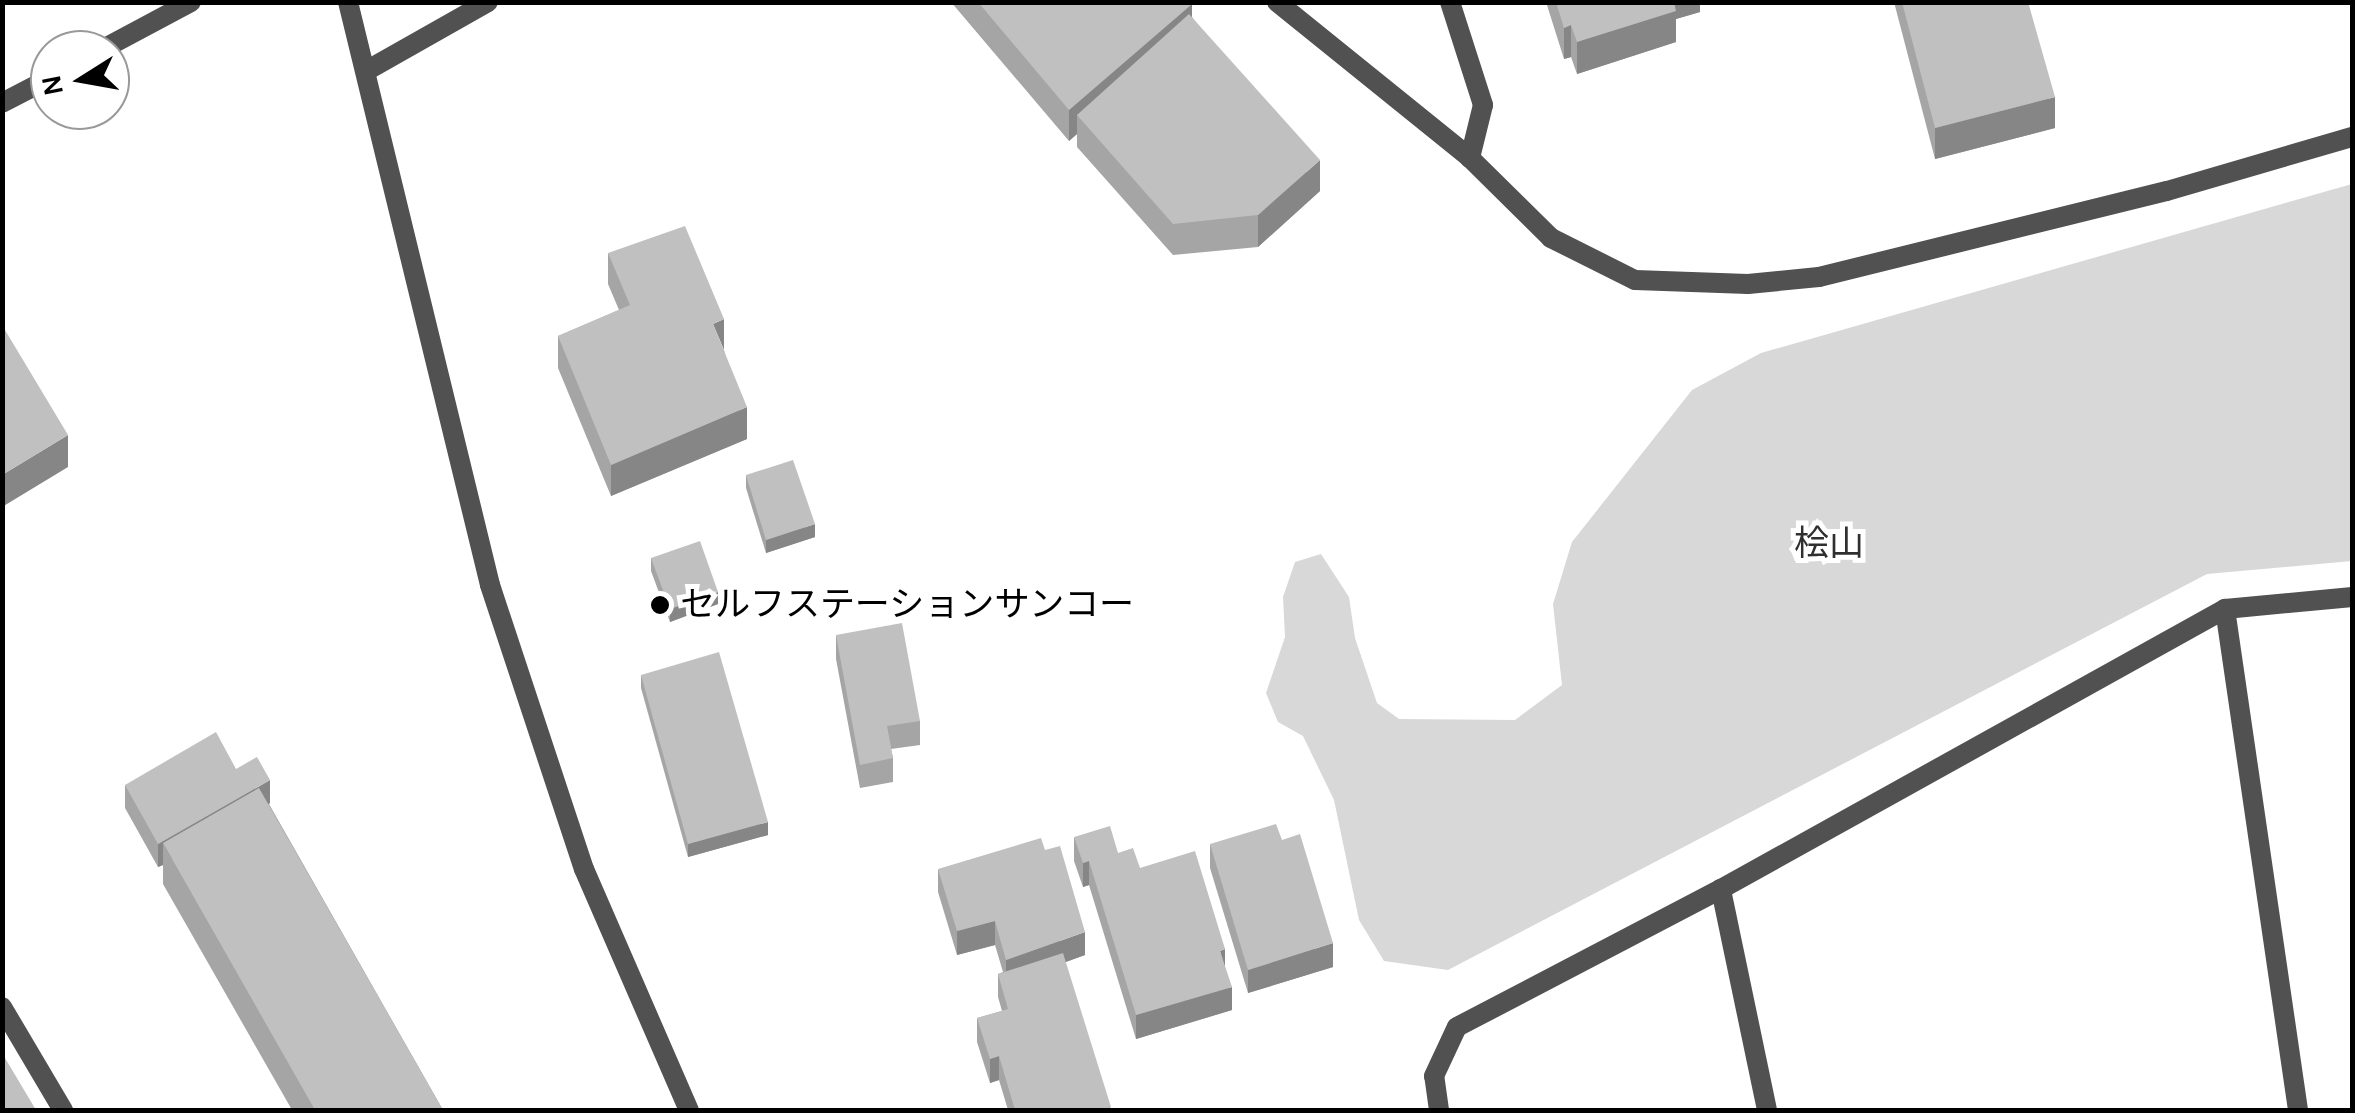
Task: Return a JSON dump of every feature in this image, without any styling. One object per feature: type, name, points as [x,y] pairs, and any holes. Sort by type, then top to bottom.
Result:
[{"type":"street","points":[[130,35],[191,2]]},
{"type":"street","points":[[348,2],[490,585],[584,870],[688,1110]]},
{"type":"street","points":[[366,72],[488,2]]},
{"type":"street","points":[[1278,2],[1470,158],[1550,238],[1635,280],[1748,284],[1819,276],[2167,191],[2352,137]]},
{"type":"street","points":[[1450,2],[1483,105],[1470,158]]},
{"type":"street","points":[[2,104],[30,89]]},
{"type":"street","points":[[1439,1110],[1434,1076],[1456,1027],[1722,889],[2225,609],[2352,597]]},
{"type":"street","points":[[2225,609],[2298,1110]]},
{"type":"street","points":[[1722,889],[1767,1110]]},
{"type":"street","points":[[2,1007],[63,1110]]},
{"type":"green space","name":"桧山","points":[[2352,184],[2352,561],[2207,574],[1448,970],[1384,961],[1359,920],[1334,800],[1303,736],[1278,722],[1266,693],[1285,637],[1283,597],[1295,562],[1321,554],[1349,597],[1355,638],[1377,703],[1399,719],[1515,720],[1562,685],[1553,604],[1572,542],[1692,390],[1761,353]]},
{"type":"building","points":[[978,2],[1191,2],[1192,4],[1069,110]]},
{"type":"building","points":[[1556,2],[1674,2],[1676,11],[1577,42],[1571,25],[1564,28]]},
{"type":"building","points":[[1902,2],[2028,2],[2055,97],[1935,128]]},
{"type":"building","points":[[1189,14],[1320,160],[1258,215],[1173,224],[1077,115]]},
{"type":"building","points":[[685,226],[724,319],[713,324],[747,407],[611,465],[558,336],[630,305],[608,253]]},
{"type":"building","points":[[2,325],[68,435],[2,475]]},
{"type":"building","points":[[793,460],[815,524],[766,540],[746,475]]},
{"type":"building","points":[[700,541],[718,592],[670,609],[651,558]]},
{"type":"building","points":[[902,623],[920,721],[887,726],[893,758],[860,765],[836,635]]},
{"type":"building","points":[[719,652],[768,822],[688,844],[641,675]]},
{"type":"building","points":[[216,732],[236,769],[257,757],[270,780],[158,844],[125,785]]},
{"type":"building","points":[[259,788],[443,1110],[315,1110],[163,843]]},
{"type":"building","points":[[1276,824],[1282,840],[1300,834],[1333,943],[1248,970],[1210,844]]},
{"type":"building","points":[[1110,826],[1118,853],[1133,848],[1140,868],[1195,851],[1225,949],[1220,951],[1232,987],[1136,1015],[1089,861],[1083,863],[1074,837]]},
{"type":"building","points":[[1041,838],[1045,850],[1060,846],[1085,932],[1006,960],[995,921],[957,931],[938,869]]},
{"type":"building","points":[[1063,953],[1111,1107],[1015,1110],[999,1056],[990,1059],[977,1018],[1008,1009],[998,974]]},
{"type":"building","points":[[2,1053],[36,1110],[2,1110]]},
{"type":"place","name":"セルフステーションサンコー","points":[[660,605]]}]
